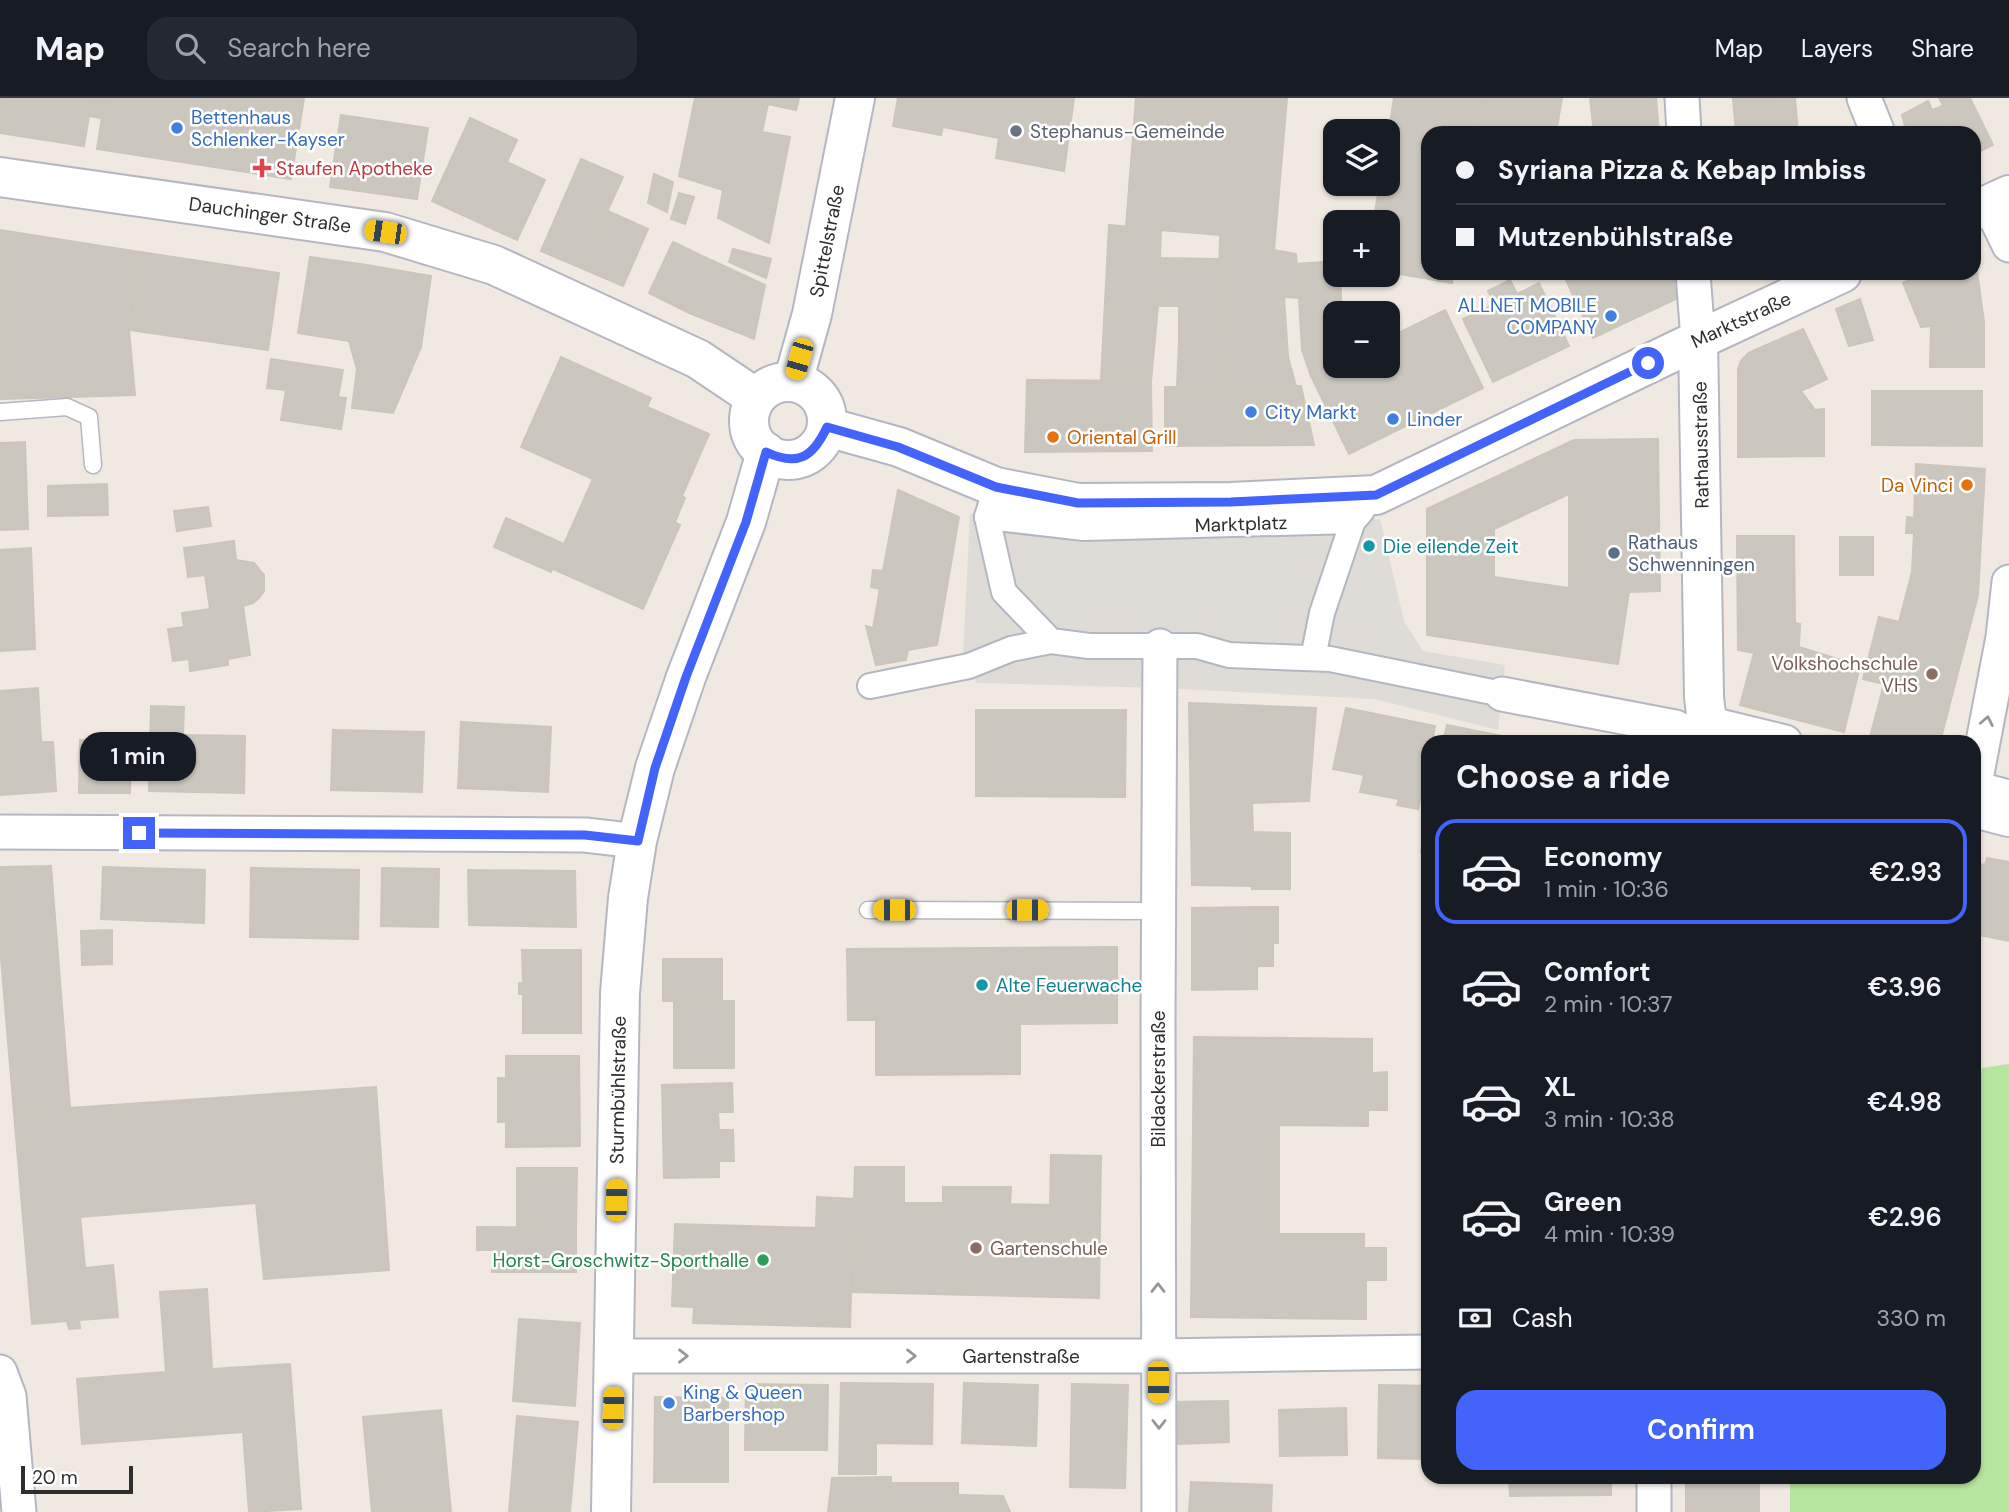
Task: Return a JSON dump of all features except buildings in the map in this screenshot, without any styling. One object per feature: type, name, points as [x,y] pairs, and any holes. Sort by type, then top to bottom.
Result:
[{"type":"main road","name":"Spittelstraße","points":[[793,382],[812,314],[855,98]]},
{"type":"main road","name":"Dauchinger Straße","points":[[0,177],[385,232],[494,265],[698,359],[757,398]]},
{"type":"main road","name":"Marktstraße","points":[[1364,508],[1698,340],[1827,280]]},
{"type":"main road","name":"Rathausstraße","points":[[1698,340],[1704,697],[1709,735]]},
{"type":"main road","points":[[793,382],[813,390],[821,399],[826,410],[827,427],[818,447],[795,460],[782,460],[759,447],[752,435],[750,422],[757,398],[765,389],[777,383],[793,382]]},
{"type":"main road","name":"Marktplatz","points":[[827,427],[898,447],[991,502],[1231,502],[1364,508]]},
{"type":"main road","name":"Sturmbühlstraße","points":[[611,1512],[620,993],[628,898],[655,768],[686,677],[746,522],[766,452]]},
{"type":"main road","points":[[1981,810],[2009,817]]},
{"type":"street","points":[[1682,98],[1684,126]]},
{"type":"street","points":[[1864,98],[1875,126]]},
{"type":"street","points":[[1991,203],[2009,245]]},
{"type":"street","name":"Rathausstraße","points":[[1694,280],[1698,340]]},
{"type":"street","points":[[991,502],[1004,592],[1051,641]]},
{"type":"street","points":[[1313,658],[1322,613],[1364,508]]},
{"type":"street","points":[[1981,752],[2003,637],[2009,582]]},
{"type":"street","points":[[870,686],[969,666],[1011,649],[1051,641],[1089,646],[1197,646],[1229,655],[1330,659],[1705,735]]},
{"type":"street","name":"Bildackerstraße","points":[[1159,1512],[1160,646]]},
{"type":"street","points":[[1981,790],[2009,797]]},
{"type":"street","points":[[0,832],[585,835],[638,841]]},
{"type":"street","name":"Gartenstraße","points":[[615,1356],[1158,1356],[1421,1352]]},
{"type":"street","points":[[3,1388],[19,1512]]},
{"type":"street","points":[[1654,1484],[1654,1512]]},
{"type":"lane","points":[[0,412],[67,407],[89,417],[93,465]]},
{"type":"lane","points":[[868,910],[1160,911]]},
{"type":"green space","points":[[2009,1064],[2009,1512],[1790,1512],[1790,1484],[1981,1484],[1982,1068]]},
{"type":"shaded area","points":[[970,514],[1084,528],[1380,519],[1404,621],[1423,651],[1505,665],[1498,730],[1374,699],[1160,688],[977,683],[963,653]]},
{"type":"place","name":"Bettenhaus Schlenker-Kayser","points":[[177,128]]},
{"type":"place","name":"Stephanus-Gemeinde","points":[[1016,131]]},
{"type":"place","name":"Staufen Apotheke","points":[[262,168]]},
{"type":"place","name":"ALLNET MOBILE COMPANY","points":[[1611,316]]},
{"type":"place","name":"City Markt","points":[[1251,412]]},
{"type":"place","name":"Linder","points":[[1393,419]]},
{"type":"place","name":"Oriental Grill","points":[[1053,437]]},
{"type":"place","name":"Da Vinci","points":[[1967,485]]},
{"type":"place","name":"Die eilende Zeit","points":[[1369,546]]},
{"type":"place","name":"Rathaus Schwenningen","points":[[1614,553]]},
{"type":"place","name":"Volkshochschule VHS","points":[[1932,674]]},
{"type":"place","name":"Alte Feuerwache","points":[[982,985]]},
{"type":"place","name":"Gartenschule","points":[[976,1248]]},
{"type":"place","name":"Horst-Groschwitz-Sporthalle","points":[[763,1260]]},
{"type":"place","name":"King & Queen Barbershop","points":[[669,1403]]},
{"type":"route","points":[[139,833],[585,835],[638,841],[655,768],[686,677],[746,522],[766,452],[782,460],[795,460],[818,447],[827,427],[898,447],[996,487],[1078,503],[1231,502],[1376,495],[1648,363]]}]
